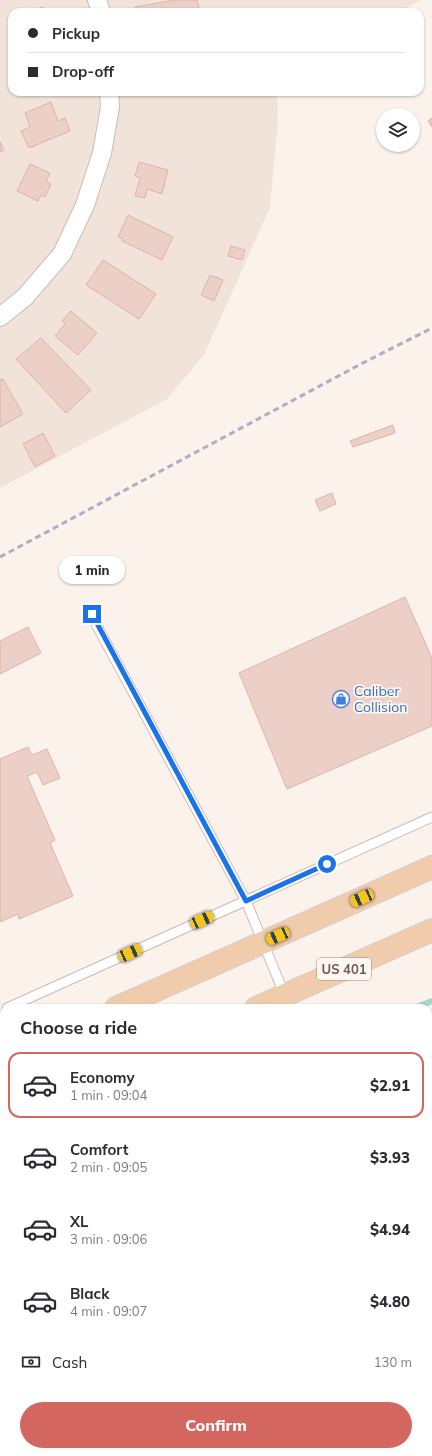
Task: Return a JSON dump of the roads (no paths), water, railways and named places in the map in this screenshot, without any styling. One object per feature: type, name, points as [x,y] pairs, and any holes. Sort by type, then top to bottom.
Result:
[{"type":"main road","points":[[125,1004],[432,867]]},
{"type":"main road","name":"US 401","points":[[277,1004],[288,1002],[432,930]]},
{"type":"street","points":[[0,317],[25,298],[62,254],[85,205],[102,153],[110,107],[109,96]]},
{"type":"lane","points":[[92,614],[246,901],[288,1002]]},
{"type":"lane","points":[[16,1004],[432,817]]},
{"type":"waterway","points":[[424,1004],[432,1001]]},
{"type":"railway","points":[[0,557],[359,365],[432,328]]},
{"type":"place","name":"Caliber Collision","points":[[341,699]]}]
